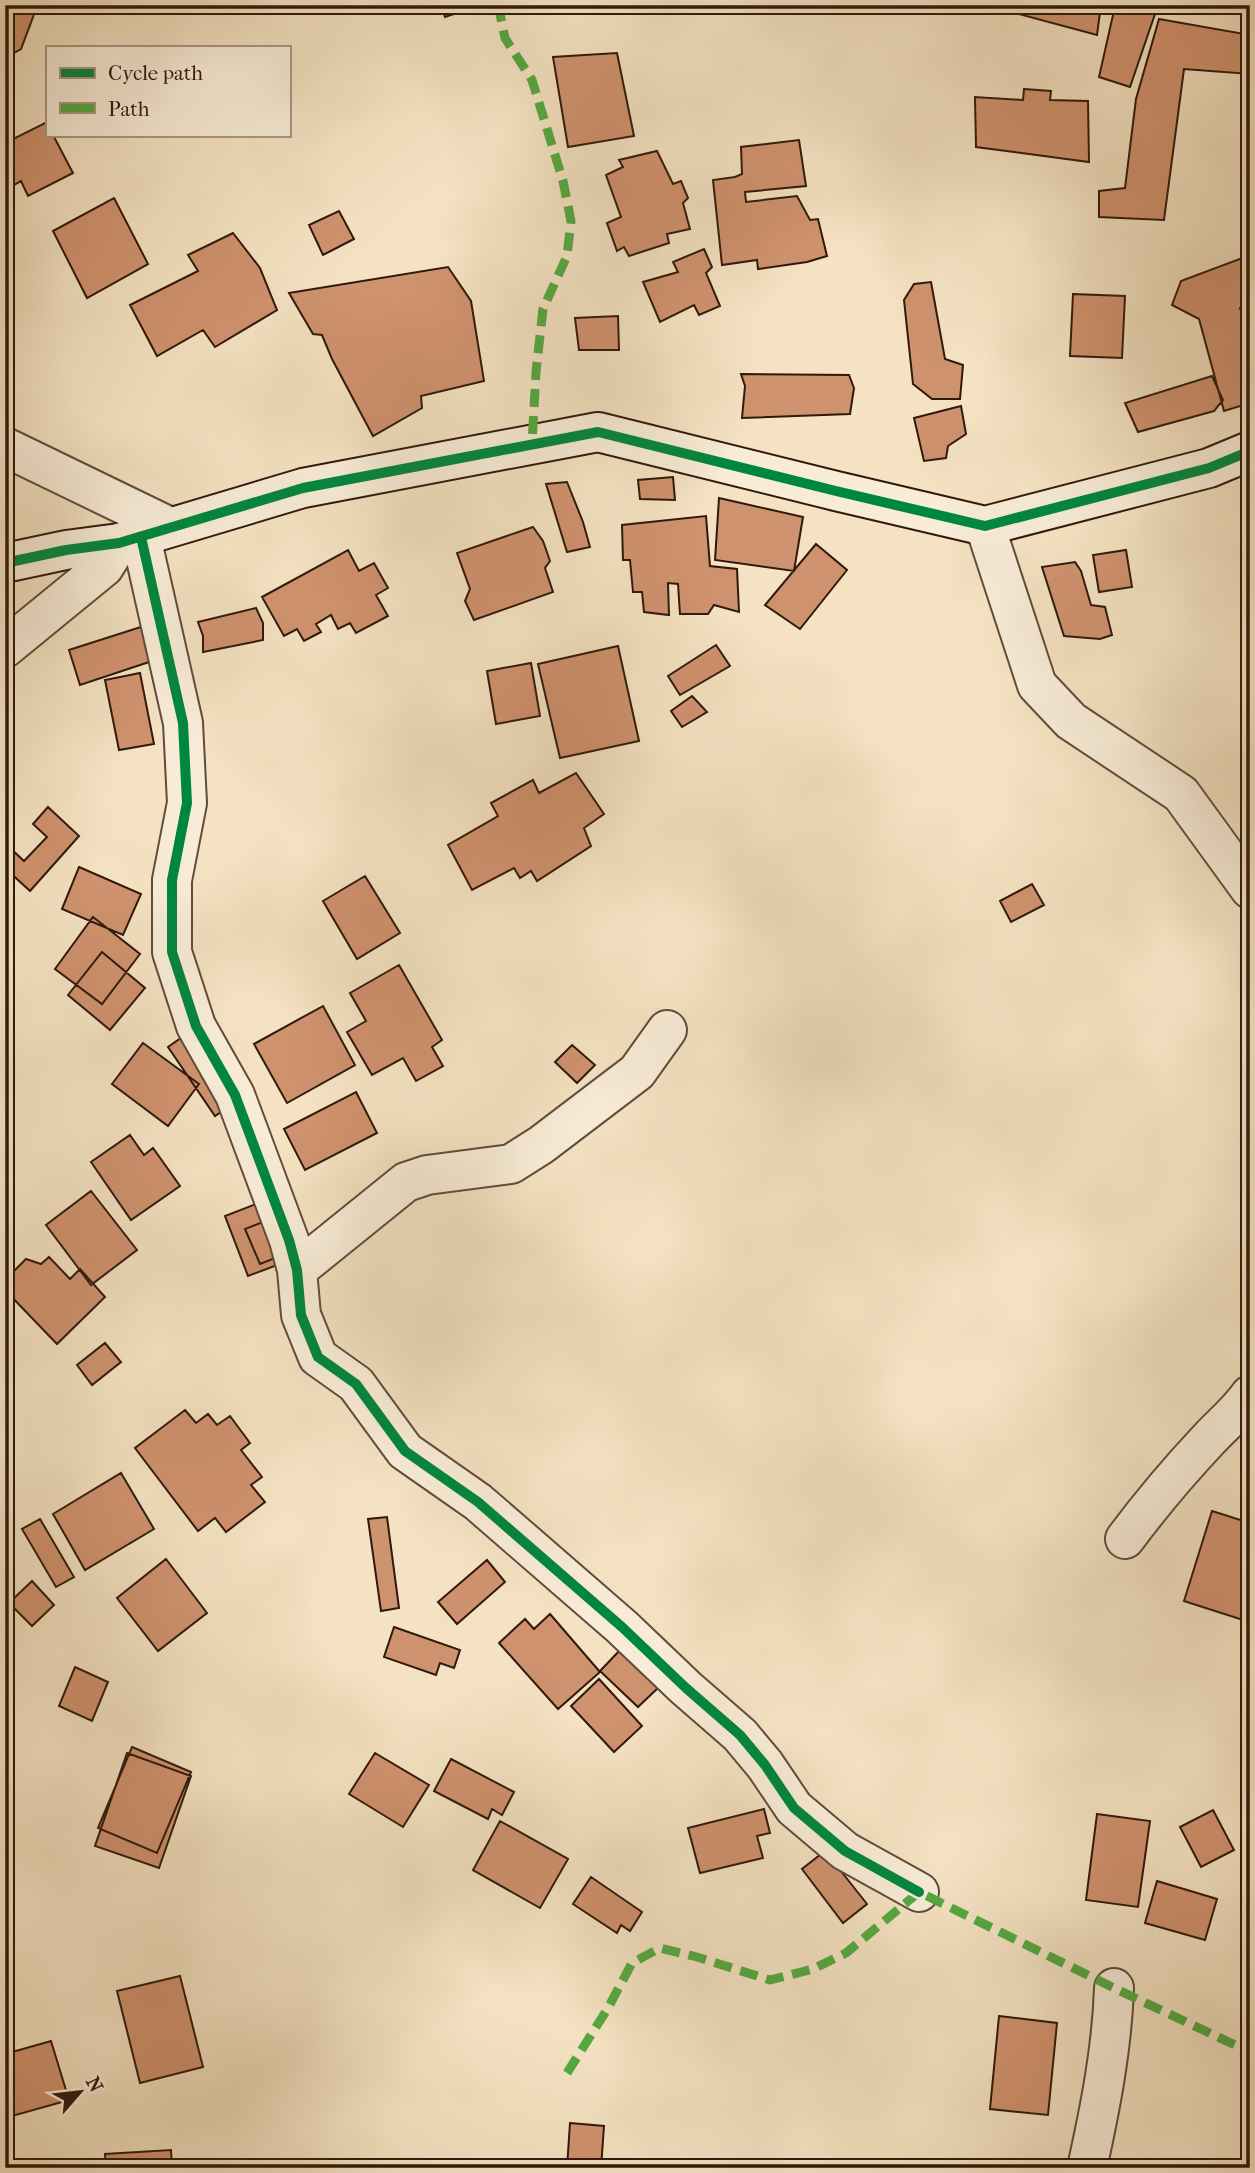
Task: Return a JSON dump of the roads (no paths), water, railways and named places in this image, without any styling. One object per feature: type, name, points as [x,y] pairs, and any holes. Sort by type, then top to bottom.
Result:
[{"type":"street","points":[[5,563],[143,536],[303,488],[598,432],[985,526],[1209,468],[1250,451]]},
{"type":"street","points":[[5,447],[143,536],[183,723],[187,803],[172,880],[172,952],[196,1026],[235,1095],[289,1240],[297,1270],[302,1315],[318,1357],[356,1384],[405,1451],[478,1502],[622,1627],[740,1735],[765,1765],[794,1808],[845,1851],[919,1892]]},
{"type":"street","points":[[985,526],[1037,685],[1072,721],[1181,794],[1250,889]]},
{"type":"street","points":[[5,648],[143,536]]},
{"type":"street","points":[[297,1270],[406,1182],[427,1175],[511,1164],[541,1145],[637,1072],[667,1030]]},
{"type":"street","points":[[1125,1539],[1157,1497],[1242,1407],[1250,1395]]},
{"type":"street","points":[[1087,2168],[1113,2023],[1114,1988]]}]
